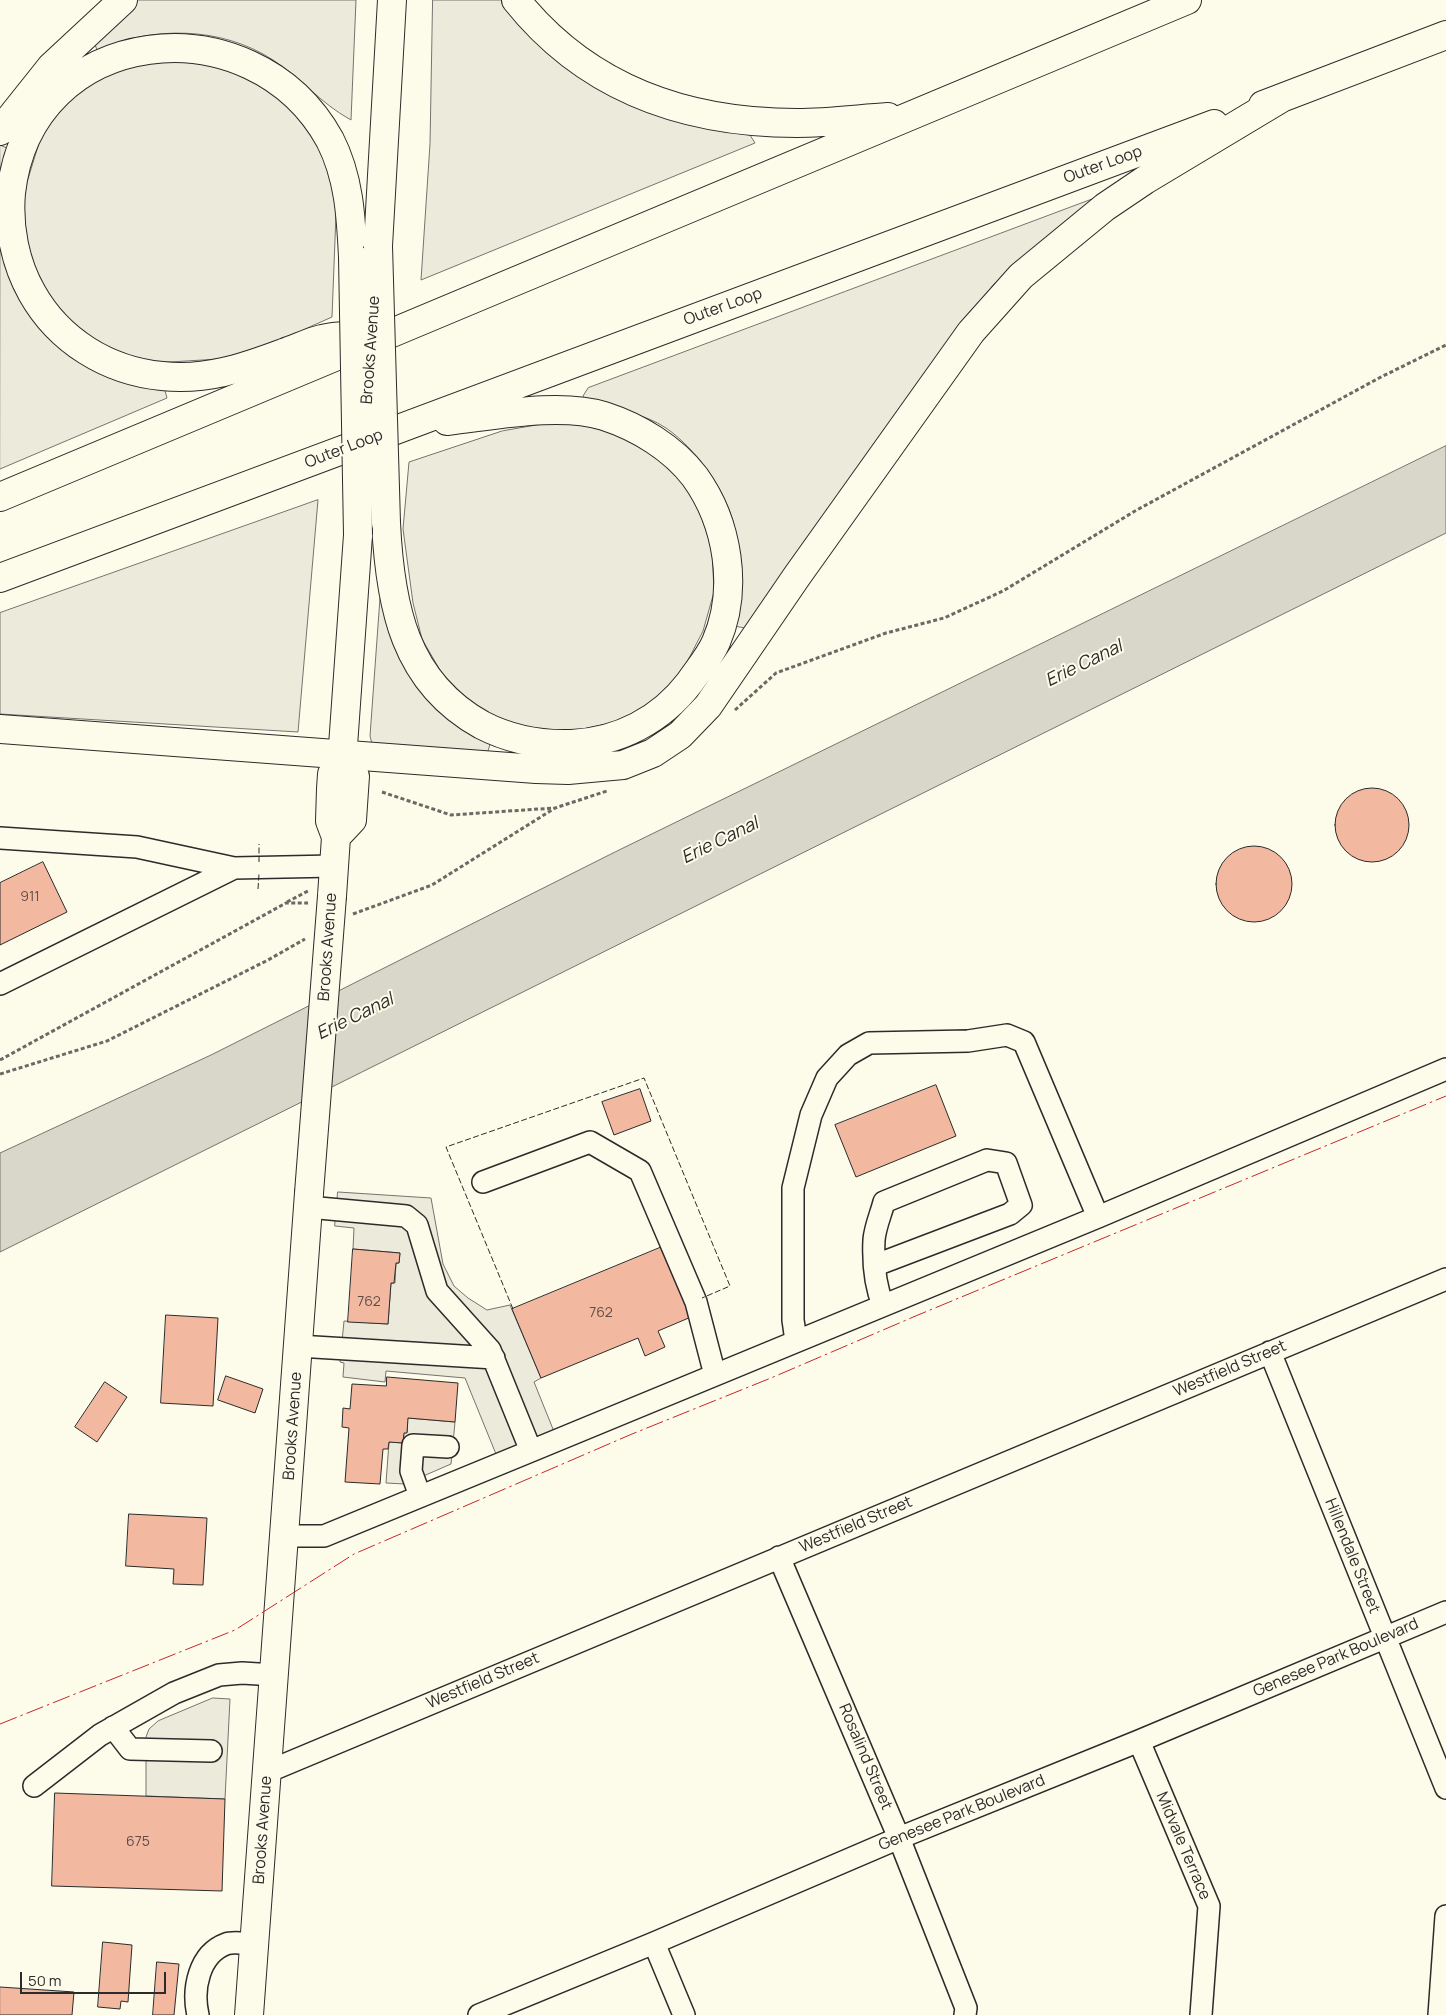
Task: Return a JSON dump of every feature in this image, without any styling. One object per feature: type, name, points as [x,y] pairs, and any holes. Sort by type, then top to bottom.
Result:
[{"type":"main road","points":[[0,131],[51,67],[123,0]]},
{"type":"main road","name":"Brooks Avenue","points":[[249,2015],[309,1200],[316,896],[334,866],[336,837],[330,821],[332,774],[342,758],[378,246],[392,0]]},
{"type":"main road","points":[[516,0],[536,25],[563,48],[603,77],[658,102],[700,114],[726,118],[798,123],[910,116]]},
{"type":"main road","points":[[0,498],[1187,0]]},
{"type":"main road","name":"Outer Loop","points":[[0,578],[1280,99],[1446,35]]},
{"type":"main road","points":[[358,535],[353,257],[350,208],[345,180],[336,152],[323,127],[300,97],[274,74],[250,59],[222,49],[186,42],[159,43],[118,53],[95,64],[61,89],[41,113],[25,142],[15,171],[10,200],[12,231],[19,262],[30,289],[44,312],[61,331],[93,355],[116,366],[139,373],[164,377],[210,376],[241,369],[322,339],[398,331]]},
{"type":"main road","points":[[0,729],[342,758],[568,770],[623,765],[653,753],[680,735],[708,706],[797,576],[971,332],[1021,276],[1104,207],[1145,180],[1280,99]]},
{"type":"main road","points":[[378,246],[388,561],[395,605],[402,632],[415,658],[439,690],[458,709],[480,724],[528,741],[575,744],[599,740],[644,724],[664,710],[684,690],[702,666],[716,642],[725,613],[729,584],[726,554],[719,524],[709,500],[694,476],[675,456],[649,436],[603,416],[571,411],[545,411],[408,425]]},
{"type":"street","points":[[0,838],[137,847],[234,868],[334,866]]},
{"type":"street","points":[[0,984],[234,868]]},
{"type":"street","points":[[796,1341],[793,1320],[793,1188],[811,1115],[827,1078],[848,1054],[869,1043],[968,1041],[1007,1035],[1024,1042],[1098,1217]]},
{"type":"street","points":[[285,1536],[324,1536],[1098,1217],[1446,1070]]},
{"type":"street","points":[[483,1182],[590,1142],[640,1172],[696,1302],[715,1374]]},
{"type":"street","points":[[876,1265],[1010,1214],[1021,1205],[1006,1163],[987,1160],[884,1202],[874,1239],[877,1288],[883,1305]]},
{"type":"street","points":[[309,1200],[406,1216],[418,1225],[437,1291],[490,1350],[531,1451]]},
{"type":"street","name":"Westfield Street","points":[[267,1772],[1446,1279]]},
{"type":"street","points":[[298,1346],[494,1358]]},
{"type":"street","name":"Hillendale Street","points":[[1270,1352],[1446,1788]]},
{"type":"street","points":[[420,1496],[411,1471],[413,1445],[448,1447]]},
{"type":"street","name":"Rosalind Street","points":[[779,1557],[900,1838],[966,2008],[965,2015]]},
{"type":"street","name":"Genesee Park Boulevard","points":[[479,2015],[1446,1612]]},
{"type":"street","points":[[34,1786],[100,1734],[174,1693],[219,1676],[242,1673],[274,1675]]},
{"type":"street","points":[[113,1727],[130,1750],[211,1751]]},
{"type":"street","name":"Midvale Terrace","points":[[1139,1741],[1209,1906],[1201,2015]]},
{"type":"street","points":[[1439,2015],[1446,1916]]},
{"type":"street","points":[[198,2015],[196,2006],[198,1975],[211,1952],[228,1943],[254,1944]]},
{"type":"street","points":[[654,1943],[684,2015]]},
{"type":"path","points":[[382,792],[451,814],[555,808]]},
{"type":"path","points":[[0,1060],[286,903],[316,896]]},
{"type":"path","points":[[286,903],[316,896]]},
{"type":"shaded area","points":[[139,0],[356,0],[351,120],[330,106],[273,60],[253,49],[231,41],[186,33],[163,34],[118,42],[97,50],[93,39]]},
{"type":"shaded area","points":[[433,0],[507,0],[514,10],[718,130],[750,135],[755,143],[421,280],[430,144]]},
{"type":"shaded area","points":[[197,55],[281,95],[322,151],[333,180],[336,214],[332,317],[269,345],[219,359],[153,363],[126,357],[104,347],[73,324],[58,310],[44,288],[33,262],[25,235],[23,195],[43,130],[61,107],[117,66]]},
{"type":"shaded area","points":[[0,145],[9,149],[0,187]]},
{"type":"shaded area","points":[[1103,195],[994,284],[930,366],[745,628],[734,626],[736,538],[728,507],[712,477],[690,449],[666,428],[638,415],[587,402],[583,396],[588,388]]},
{"type":"shaded area","points":[[0,233],[20,295],[163,383],[167,398],[0,469]]},
{"type":"shaded area","points":[[548,423],[599,425],[654,452],[678,476],[699,509],[712,549],[714,592],[703,631],[686,664],[668,688],[641,710],[615,722],[584,729],[552,731],[517,726],[486,713],[461,693],[441,672],[422,639],[413,603],[403,529],[409,462],[502,431]]},
{"type":"shaded area","points":[[318,500],[298,732],[0,714],[0,613]]},
{"type":"shaded area","points":[[384,596],[384,601],[492,738],[487,754],[372,744],[370,736],[380,598]]},
{"type":"shaded area","points":[[338,1192],[431,1198],[443,1264],[454,1286],[487,1310],[510,1305],[541,1378],[534,1382],[555,1434],[498,1459],[465,1378],[386,1371],[385,1382],[343,1377],[344,1363],[340,1362],[344,1321],[388,1324],[391,1283],[395,1283],[396,1263],[399,1263],[400,1253],[353,1249],[354,1228],[335,1226]]},
{"type":"shaded area","points":[[408,1418],[455,1422],[451,1464],[405,1484],[386,1483],[389,1442],[403,1443],[404,1433],[407,1432]]},
{"type":"shaded area","points":[[213,1698],[230,1699],[225,1799],[146,1796],[146,1737],[149,1729],[158,1721]]},
{"type":"water","name":"Erie Canal","points":[[1446,446],[1446,533],[0,1252],[0,1153],[211,1055],[615,852]]},
{"type":"building","points":[[1372,788],[1386,791],[1398,799],[1406,811],[1409,825],[1406,839],[1398,851],[1386,859],[1372,862],[1358,859],[1346,851],[1338,839],[1335,825],[1338,811],[1346,799],[1358,791]]},
{"type":"building","points":[[1254,846],[1269,849],[1281,857],[1289,869],[1292,884],[1289,899],[1281,911],[1269,919],[1254,922],[1239,919],[1227,911],[1219,899],[1216,884],[1219,869],[1227,857],[1239,849]]},
{"type":"building","points":[[43,862],[67,912],[0,945],[0,883]]},
{"type":"building","points":[[936,1085],[956,1136],[856,1177],[835,1125]]},
{"type":"building","points":[[640,1089],[651,1121],[614,1135],[602,1102]]},
{"type":"building","points":[[662,1247],[691,1317],[658,1331],[665,1347],[645,1356],[638,1338],[541,1378],[512,1309]]},
{"type":"building","points":[[353,1249],[400,1253],[399,1263],[396,1263],[394,1283],[391,1283],[388,1324],[348,1322]]},
{"type":"building","points":[[166,1315],[218,1318],[213,1406],[161,1403]]},
{"type":"building","points":[[226,1376],[263,1389],[255,1413],[218,1400]]},
{"type":"building","points":[[387,1377],[458,1383],[455,1422],[408,1418],[407,1433],[404,1433],[403,1443],[389,1442],[388,1449],[383,1449],[380,1484],[345,1482],[349,1428],[342,1427],[343,1408],[350,1409],[352,1384],[386,1386]]},
{"type":"building","points":[[105,1382],[127,1397],[97,1442],[75,1427]]},
{"type":"building","points":[[129,1514],[207,1518],[203,1585],[173,1584],[174,1569],[126,1566]]},
{"type":"building","points":[[55,1793],[225,1799],[222,1891],[52,1886]]},
{"type":"building","points":[[103,1942],[132,1945],[128,2002],[121,2001],[120,2009],[98,2007]]},
{"type":"building","points":[[157,1962],[179,1964],[174,2015],[153,2015]]},
{"type":"building","points":[[0,1987],[74,1992],[72,2015],[0,2015]]},
{"type":"fence","points":[[259,844],[259,862]]},
{"type":"fence","points":[[258,889],[259,874]]},
{"type":"fence","points":[[513,1309],[446,1147],[644,1078],[730,1286],[702,1298]]},
{"type":"power","points":[[0,1724],[235,1630],[354,1554],[632,1434],[771,1378],[1446,1096]]}]
